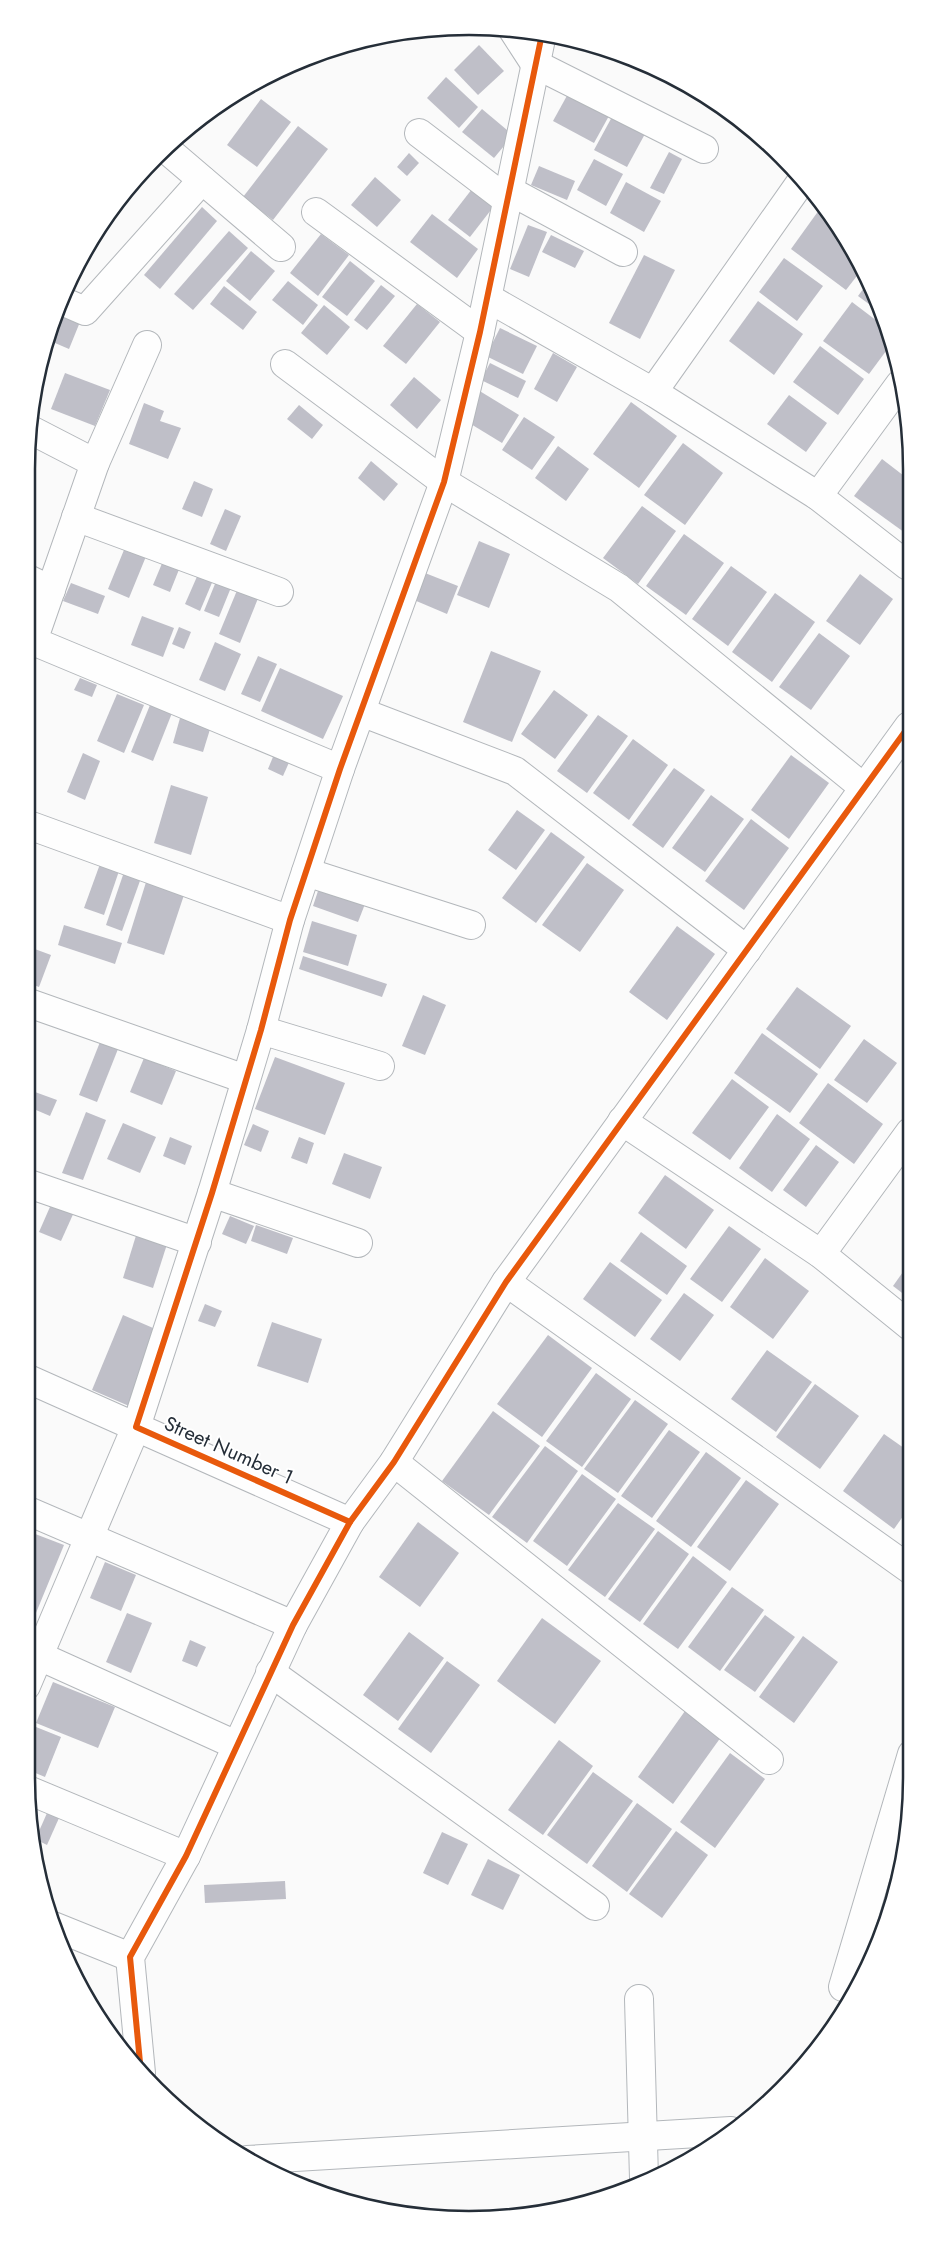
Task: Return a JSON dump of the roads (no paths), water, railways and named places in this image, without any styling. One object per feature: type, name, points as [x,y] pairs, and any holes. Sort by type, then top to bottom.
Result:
[{"type":"street","points":[[518,38],[535,64],[704,149]]},
{"type":"street","name":"Street Number 1","points":[[350,1522],[136,1427],[212,1193],[261,1030],[290,920],[340,769],[444,482],[488,298],[540,41]]},
{"type":"street","points":[[420,133],[508,196],[623,252]]},
{"type":"street","points":[[171,154],[281,247]]},
{"type":"street","points":[[68,303],[86,311],[202,180]]},
{"type":"street","points":[[653,392],[798,186]]},
{"type":"street","points":[[316,212],[480,332]]},
{"type":"street","points":[[488,298],[653,392],[818,496],[903,562]]},
{"type":"street","points":[[35,634],[95,463],[147,345]]},
{"type":"street","points":[[285,364],[444,482],[619,588],[864,788]]},
{"type":"street","points":[[818,496],[896,390]]},
{"type":"street","points":[[37,433],[95,463]]},
{"type":"street","points":[[76,517],[279,592]]},
{"type":"street","points":[[35,582],[51,590]]},
{"type":"street","points":[[35,650],[340,769]]},
{"type":"street","points":[[361,712],[515,771],[747,950]]},
{"type":"street","points":[[140,2059],[130,1957],[186,1856],[293,1625],[350,1522],[394,1462],[506,1282],[903,734]]},
{"type":"street","points":[[35,827],[290,920]]},
{"type":"street","points":[[306,872],[471,925]]},
{"type":"street","points":[[35,1005],[246,1079]]},
{"type":"street","points":[[261,1030],[380,1066]]},
{"type":"street","points":[[622,1121],[821,1254],[903,1320]]},
{"type":"street","points":[[821,1254],[903,1142]]},
{"type":"street","points":[[35,1186],[197,1242]]},
{"type":"street","points":[[212,1193],[358,1243]]},
{"type":"street","points":[[506,1282],[903,1564]]},
{"type":"street","points":[[35,1382],[136,1427],[90,1538],[35,1649]]},
{"type":"street","points":[[394,1462],[769,1760]]},
{"type":"street","points":[[35,1514],[293,1625]]},
{"type":"street","points":[[35,1654],[236,1745]]},
{"type":"street","points":[[270,1672],[595,1906]]},
{"type":"street","points":[[843,1987],[903,1785]]},
{"type":"street","points":[[36,1793],[186,1856]]},
{"type":"street","points":[[63,1930],[130,1957]]},
{"type":"street","points":[[639,1999],[644,2174]]},
{"type":"street","points":[[264,2159],[718,2132]]}]
